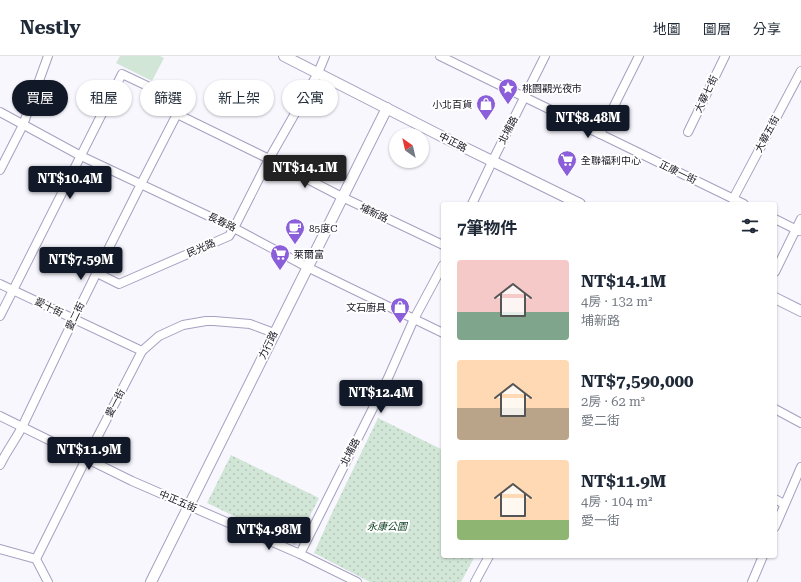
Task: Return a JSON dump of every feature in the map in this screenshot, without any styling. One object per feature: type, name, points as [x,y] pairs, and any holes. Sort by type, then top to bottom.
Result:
[{"type":"street","points":[[0,170],[23,125],[48,56]]},
{"type":"street","name":"中正路","points":[[284,56],[492,162],[576,202]]},
{"type":"street","name":"民光路","points":[[97,273],[119,284],[229,236],[269,159],[318,73],[325,56]]},
{"type":"street","name":"正康一街","points":[[440,56],[740,202]]},
{"type":"street","name":"北埔路","points":[[473,202],[545,56]]},
{"type":"street","points":[[600,134],[639,56]]},
{"type":"street","name":"大華七街","points":[[688,132],[725,56]]},
{"type":"street","name":"大華五街","points":[[733,198],[801,71]]},
{"type":"street","name":"愛二街","points":[[81,156],[122,74],[140,83]]},
{"type":"street","name":"力行路","points":[[151,582],[387,108]]},
{"type":"street","name":"長春路","points":[[0,112],[81,156],[234,228],[307,267],[441,332]]},
{"type":"street","name":"愛二街","points":[[0,465],[22,427],[73,319],[140,184],[176,116]]},
{"type":"street","name":"埔新路","points":[[181,116],[441,245]]},
{"type":"street","points":[[0,316],[81,156]]},
{"type":"street","points":[[777,268],[798,230],[801,219]]},
{"type":"street","points":[[777,220],[798,230]]},
{"type":"street","name":"北埔路","points":[[300,554],[388,378],[414,319],[441,269]]},
{"type":"street","name":"愛十街","points":[[0,284],[142,351]]},
{"type":"street","points":[[777,299],[801,311]]},
{"type":"street","name":"愛一街","points":[[36,559],[142,351],[159,336],[183,325],[214,321],[250,324],[274,333]]},
{"type":"street","points":[[777,410],[801,423]]},
{"type":"street","name":"中正五街","points":[[0,416],[132,481],[300,554],[357,582]]},
{"type":"street","points":[[777,522],[801,467]]},
{"type":"street","points":[[777,500],[784,504]]},
{"type":"street","points":[[0,549],[36,559],[48,582]]},
{"type":"street","points":[[475,582],[488,558]]},
{"type":"street","points":[[752,582],[762,558]]},
{"type":"green space","points":[[120,56],[160,56],[164,58],[153,80],[116,63]]},
{"type":"green space","name":"永康公園","points":[[378,418],[441,449],[441,558],[474,558],[461,582],[370,582],[314,553]]},
{"type":"green space","points":[[231,455],[319,498],[295,545],[207,503]]},
{"type":"place","name":"桃園觀光夜市","points":[[508,105]]},
{"type":"place","name":"小北百貨","points":[[486,121]]},
{"type":"place","name":"全聯福利中心","points":[[567,177]]},
{"type":"place","name":"85度C","points":[[295,245]]},
{"type":"place","name":"萊爾富","points":[[280,271]]},
{"type":"place","name":"文石廚具","points":[[400,324]]}]
